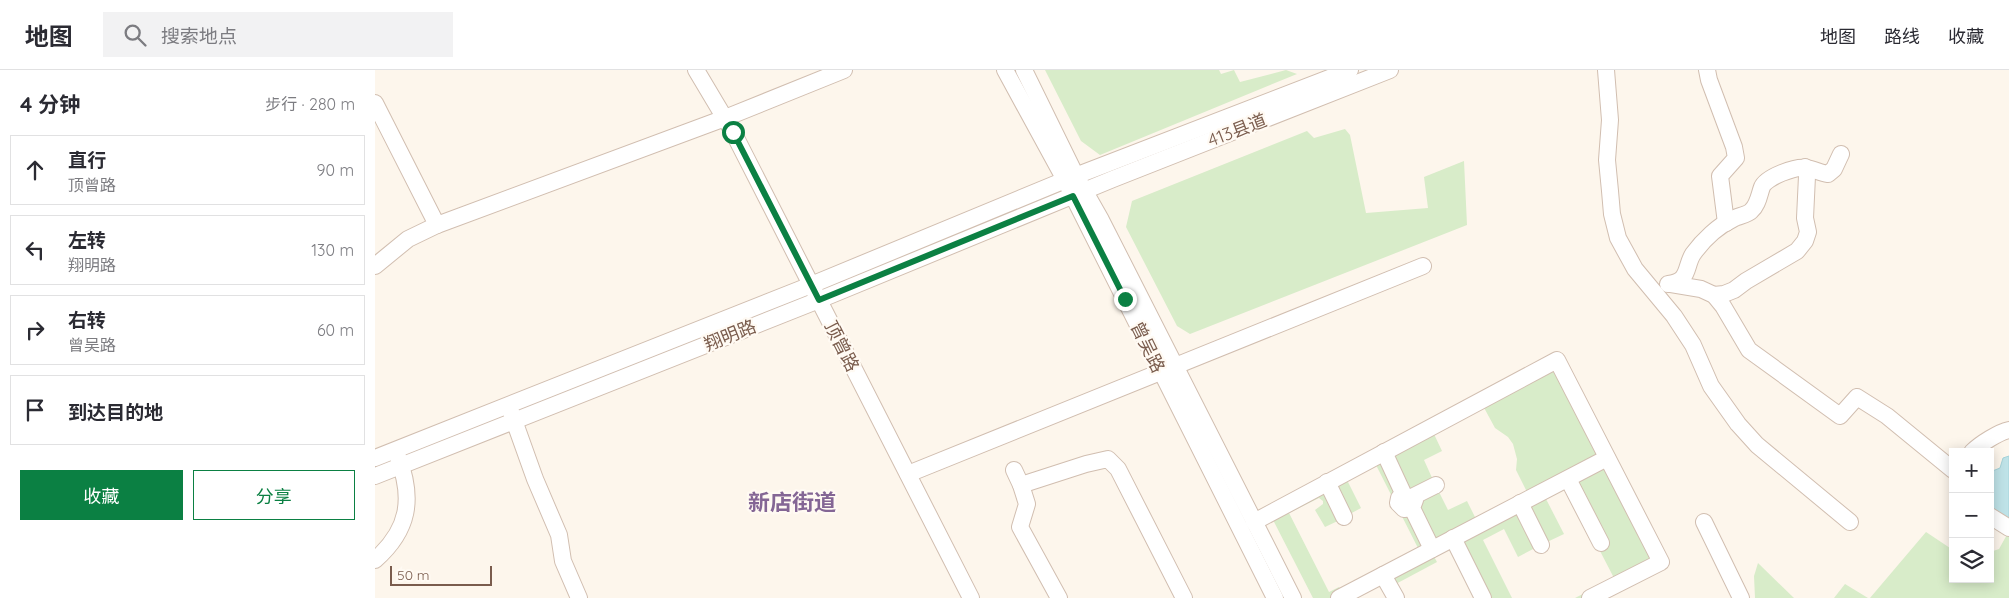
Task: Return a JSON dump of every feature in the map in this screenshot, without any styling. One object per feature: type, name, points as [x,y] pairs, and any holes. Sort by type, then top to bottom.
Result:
[{"type":"street","name":"顶曾路","points":[[696,70],[725,118],[971,598]]},
{"type":"street","points":[[375,266],[408,240],[437,225],[725,118],[843,70]]},
{"type":"street","name":"曾吴路","points":[[1005,70],[1071,178]]},
{"type":"street","name":"曾吴路","points":[[1024,70],[1071,178],[1168,369],[1275,598]]},
{"type":"street","name":"413县道","points":[[1071,178],[1350,70]]},
{"type":"street","name":"413县道","points":[[1079,194],[1390,70]]},
{"type":"street","points":[[1606,70],[1610,120],[1607,160],[1612,214],[1618,238],[1646,283],[1674,316],[1693,346],[1711,386],[1738,424],[1757,445],[1850,522]]},
{"type":"street","points":[[1707,70],[1734,147],[1736,158],[1720,176],[1726,222]]},
{"type":"street","points":[[375,103],[437,225]]},
{"type":"street","points":[[1671,284],[1683,277],[1688,271],[1692,255],[1712,233],[1726,222],[1751,212],[1761,194],[1762,185],[1769,179],[1777,174],[1805,167],[1828,174],[1834,168],[1841,154]]},
{"type":"street","points":[[1646,283],[1671,284],[1701,289],[1713,294],[1725,294],[1797,251],[1805,241],[1808,232],[1805,218],[1807,176],[1805,167]]},
{"type":"street","name":"翔明路","points":[[375,476],[398,458],[508,406],[811,285],[1071,178]]},
{"type":"street","name":"翔明路","points":[[375,458],[398,458],[514,421],[1079,194]]},
{"type":"street","points":[[908,474],[1423,266]]},
{"type":"street","points":[[1713,294],[1723,306],[1749,350],[1840,416],[1857,397],[1887,416],[1949,466]]},
{"type":"street","points":[[1254,522],[1557,360],[1661,562],[1590,598]]},
{"type":"street","name":"曾吴路","points":[[1168,369],[1254,522],[1293,598]]},
{"type":"street","points":[[508,406],[535,479],[559,535],[563,561],[579,598]]},
{"type":"street","points":[[1978,448],[1998,432],[2009,430]]},
{"type":"street","points":[[1384,452],[1410,499],[1432,549]]},
{"type":"street","points":[[375,560],[387,550],[399,534],[405,517],[408,497],[398,458]]},
{"type":"street","points":[[1339,598],[1607,458]]},
{"type":"street","points":[[1021,485],[1086,464],[1108,459],[1118,469],[1184,598]]},
{"type":"street","points":[[1014,470],[1027,504],[1020,527],[1059,598]]},
{"type":"street","points":[[1568,479],[1601,544]]},
{"type":"street","points":[[1327,482],[1344,517]]},
{"type":"street","points":[[1410,499],[1436,485]]},
{"type":"street","points":[[1520,503],[1541,545]]},
{"type":"street","points":[[1994,519],[2009,528]]},
{"type":"street","points":[[1704,522],[1741,598]]},
{"type":"street","points":[[1453,538],[1483,598]]},
{"type":"street","points":[[1383,575],[1395,598]]},
{"type":"green space","points":[[1045,70],[1219,70],[1221,74],[1234,70],[1240,82],[1286,70],[1297,74],[1100,155],[1081,141]]},
{"type":"green space","points":[[1345,129],[1350,135],[1366,213],[1428,208],[1424,177],[1464,161],[1467,225],[1190,334],[1177,326],[1126,227],[1132,201],[1307,131],[1314,138]]},
{"type":"green space","points":[[1551,370],[1558,374],[1596,453],[1593,458],[1528,494],[1516,470],[1517,459],[1513,444],[1508,437],[1495,428],[1482,404]]},
{"type":"green space","points":[[1433,432],[1442,451],[1424,460],[1433,480],[1415,490],[1405,486],[1394,462],[1395,451]]},
{"type":"green space","points":[[1379,460],[1407,511],[1422,546],[1418,548],[1376,465],[1347,480],[1361,508],[1348,515],[1332,483]]},
{"type":"green space","points":[[1597,469],[1605,469],[1651,557],[1647,566],[1583,598],[1575,598],[1614,578],[1600,551],[1573,481]]},
{"type":"green space","points":[[1325,487],[1342,519],[1325,527],[1315,510],[1323,504],[1323,501],[1319,498],[1289,513],[1329,592],[1339,587],[1341,592],[1331,598],[1313,598],[1271,516]]},
{"type":"green space","points":[[1438,490],[1448,510],[1467,501],[1476,519],[1438,538],[1433,536],[1417,507],[1421,498]]},
{"type":"green space","points":[[1546,499],[1564,534],[1545,543],[1526,505]]},
{"type":"green space","points":[[1516,509],[1535,548],[1518,557],[1504,529],[1483,540],[1512,598],[1491,598],[1464,547],[1462,538]]},
{"type":"green space","points":[[2009,531],[2009,598],[1870,598],[1926,532],[1949,547],[1949,583],[1994,583],[1994,551],[1999,549]]},
{"type":"green space","points":[[1432,553],[1437,562],[1392,586],[1387,576]]},
{"type":"green space","points":[[1758,563],[1794,598],[1755,598],[1754,576]]},
{"type":"green space","points":[[1845,584],[1868,598],[1834,598]]},
{"type":"water","points":[[2009,456],[2009,522],[1994,514],[1994,470],[2000,468],[2003,458]]},
{"type":"district","name":"新店街道","points":[[792,502]]},
{"type":"route","points":[[733,132],[819,300],[1073,196],[1125,299]]}]
